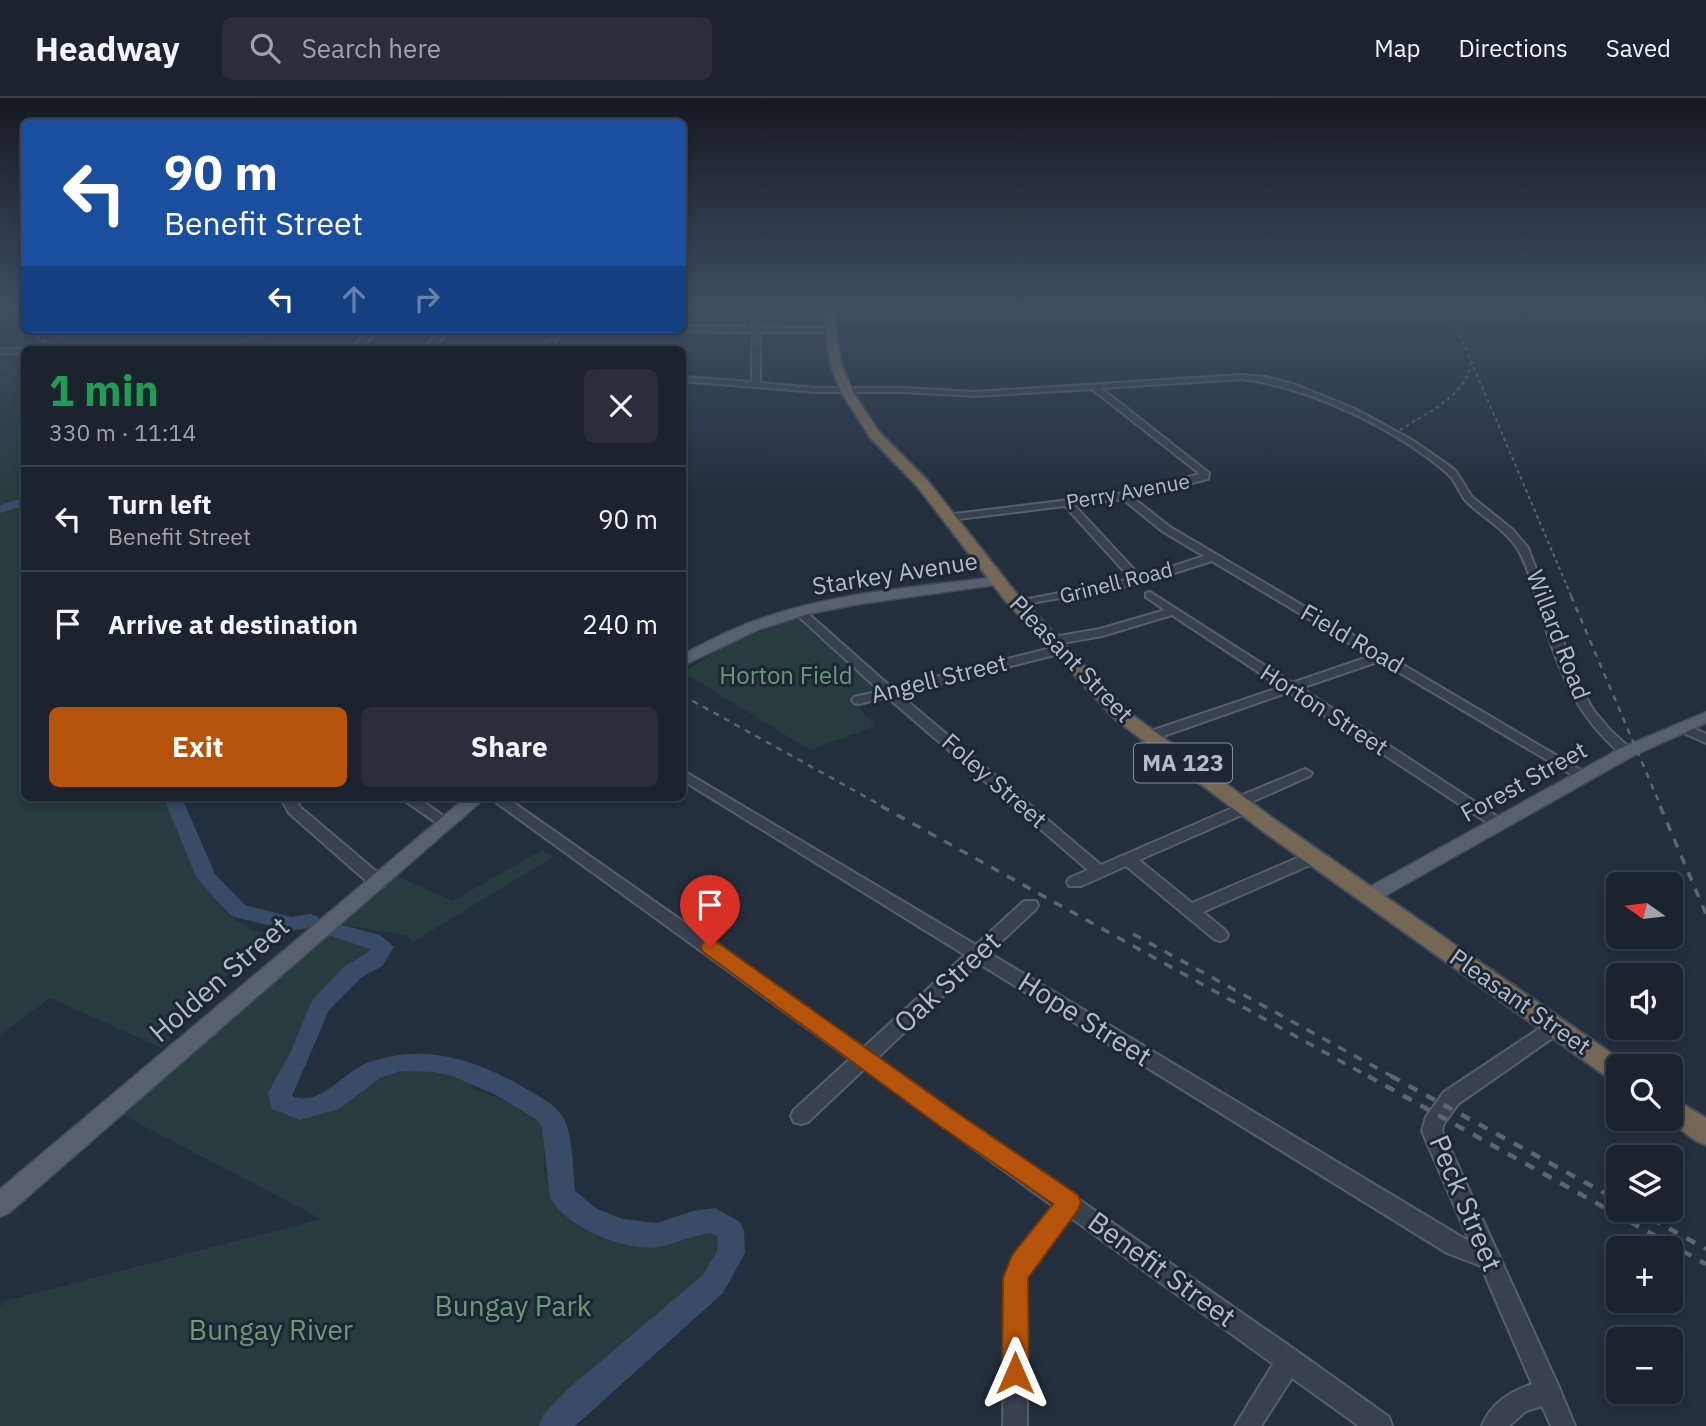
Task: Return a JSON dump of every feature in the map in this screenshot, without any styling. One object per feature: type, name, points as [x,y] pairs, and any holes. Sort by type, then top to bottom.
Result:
[{"type":"highway","name":"Pleasant Street","points":[[839,371],[847,392],[873,434],[922,483],[997,581],[1121,715],[1147,737],[1606,1063]]},
{"type":"highway","points":[[1683,1117],[1706,1133]]},
{"type":"main road","name":"Starkey Avenue","points":[[800,611],[997,581]]},
{"type":"main road","points":[[686,659],[758,624],[800,611]]},
{"type":"main road","name":"Forest Street","points":[[1369,896],[1627,752],[1706,717]]},
{"type":"main road","name":"Holden Street","points":[[0,1205],[472,801]]},
{"type":"street","points":[[756,371],[756,386]]},
{"type":"street","name":"Willard Road","points":[[687,379],[847,392],[903,390],[975,394],[1242,377],[1279,382],[1385,427],[1455,474],[1463,492],[1507,529],[1528,557],[1555,642],[1589,715],[1602,733],[1627,752]]},
{"type":"street","name":"Perry Avenue","points":[[950,517],[1125,496],[1201,479],[1205,474],[1094,387]]},
{"type":"street","name":"Field Road","points":[[1125,496],[1166,529],[1584,776]]},
{"type":"street","points":[[1067,503],[1139,581]]},
{"type":"street","name":"Grinell Road","points":[[1018,604],[1139,581],[1213,557]]},
{"type":"street","name":"Horton Street","points":[[1150,595],[1499,824]]},
{"type":"street","name":"Foley Street","points":[[800,611],[888,691],[1100,872]]},
{"type":"street","name":"Angell Street","points":[[859,700],[1174,611]]},
{"type":"street","points":[[1147,737],[1382,656]]},
{"type":"street","points":[[1682,727],[1706,739]]},
{"type":"street","points":[[1075,882],[1129,860],[1305,773]]},
{"type":"street","name":"Hope Street","points":[[686,776],[1455,1246],[1489,1259]]},
{"type":"street","points":[[290,801],[294,810],[378,882]]},
{"type":"street","points":[[413,801],[446,823]]},
{"type":"street","name":"Benefit Street","points":[[501,801],[1069,1202],[1380,1426]]},
{"type":"street","points":[[1190,911],[1314,856]]},
{"type":"street","points":[[1129,860],[1220,935]]},
{"type":"street","name":"Oak Street","points":[[801,1116],[1030,905]]},
{"type":"street","name":"Peck Street","points":[[1555,1027],[1451,1098],[1432,1127],[1434,1140],[1550,1392],[1563,1426]]},
{"type":"street","points":[[1015,1426],[1016,1278],[1021,1264],[1069,1202]]},
{"type":"street","points":[[1247,1426],[1290,1360]]},
{"type":"street","points":[[1494,1426],[1513,1404],[1524,1398],[1550,1392]]},
{"type":"green space","points":[[0,371],[21,371],[21,801],[174,801],[206,877],[225,913],[252,930],[266,932],[162,1048],[50,998],[0,1035]]},
{"type":"green space","name":"Horton Field","points":[[790,620],[799,620],[874,688],[851,697],[875,726],[810,750],[686,674],[686,670],[732,642]]},
{"type":"green space","points":[[542,850],[553,857],[413,942],[407,936],[341,924],[396,876],[453,901]]},
{"type":"green space","name":"Bungay Park","points":[[335,930],[373,940],[383,947],[374,960],[353,972],[320,1006],[302,1052],[280,1093],[281,1102],[296,1108],[311,1108],[326,1103],[386,1066],[402,1062],[450,1065],[458,1069],[477,1090],[545,1112],[544,1172],[559,1171],[563,1197],[588,1218],[623,1231],[657,1235],[693,1223],[715,1220],[731,1231],[731,1253],[713,1284],[580,1399],[554,1426],[0,1426],[0,1307],[5,1301],[321,1219],[121,1114]]},
{"type":"waterway","name":"Bungay River","points":[[0,509],[21,503]]},
{"type":"waterway","name":"Bungay River","points":[[174,801],[206,877],[238,911],[291,924],[310,921]]},
{"type":"waterway","name":"Bungay River","points":[[335,930],[373,940],[383,947],[374,960],[353,972],[320,1006],[302,1052],[280,1093],[281,1102],[300,1110],[330,1102],[372,1071],[400,1062],[435,1063],[456,1067],[504,1088],[545,1112],[554,1124],[563,1197],[588,1218],[623,1231],[657,1235],[693,1223],[715,1220],[731,1231],[731,1253],[713,1284],[580,1399],[554,1426]]},
{"type":"railway","points":[[1400,430],[1454,394],[1469,371]]},
{"type":"railway","points":[[1475,371],[1572,598]]},
{"type":"railway","points":[[1571,596],[1661,807]]},
{"type":"railway","points":[[686,697],[884,807]]},
{"type":"railway","points":[[881,806],[1371,1078]]},
{"type":"railway","points":[[1660,806],[1706,914]]},
{"type":"railway","points":[[1133,934],[1395,1078]]},
{"type":"railway","points":[[1368,1076],[1706,1264]]},
{"type":"railway","points":[[1391,1076],[1606,1194]]},
{"type":"railway","points":[[1657,1222],[1706,1249]]},
{"type":"route","points":[[710,947],[945,1117],[1069,1202],[1021,1264],[1016,1278],[1015,1373]]}]
